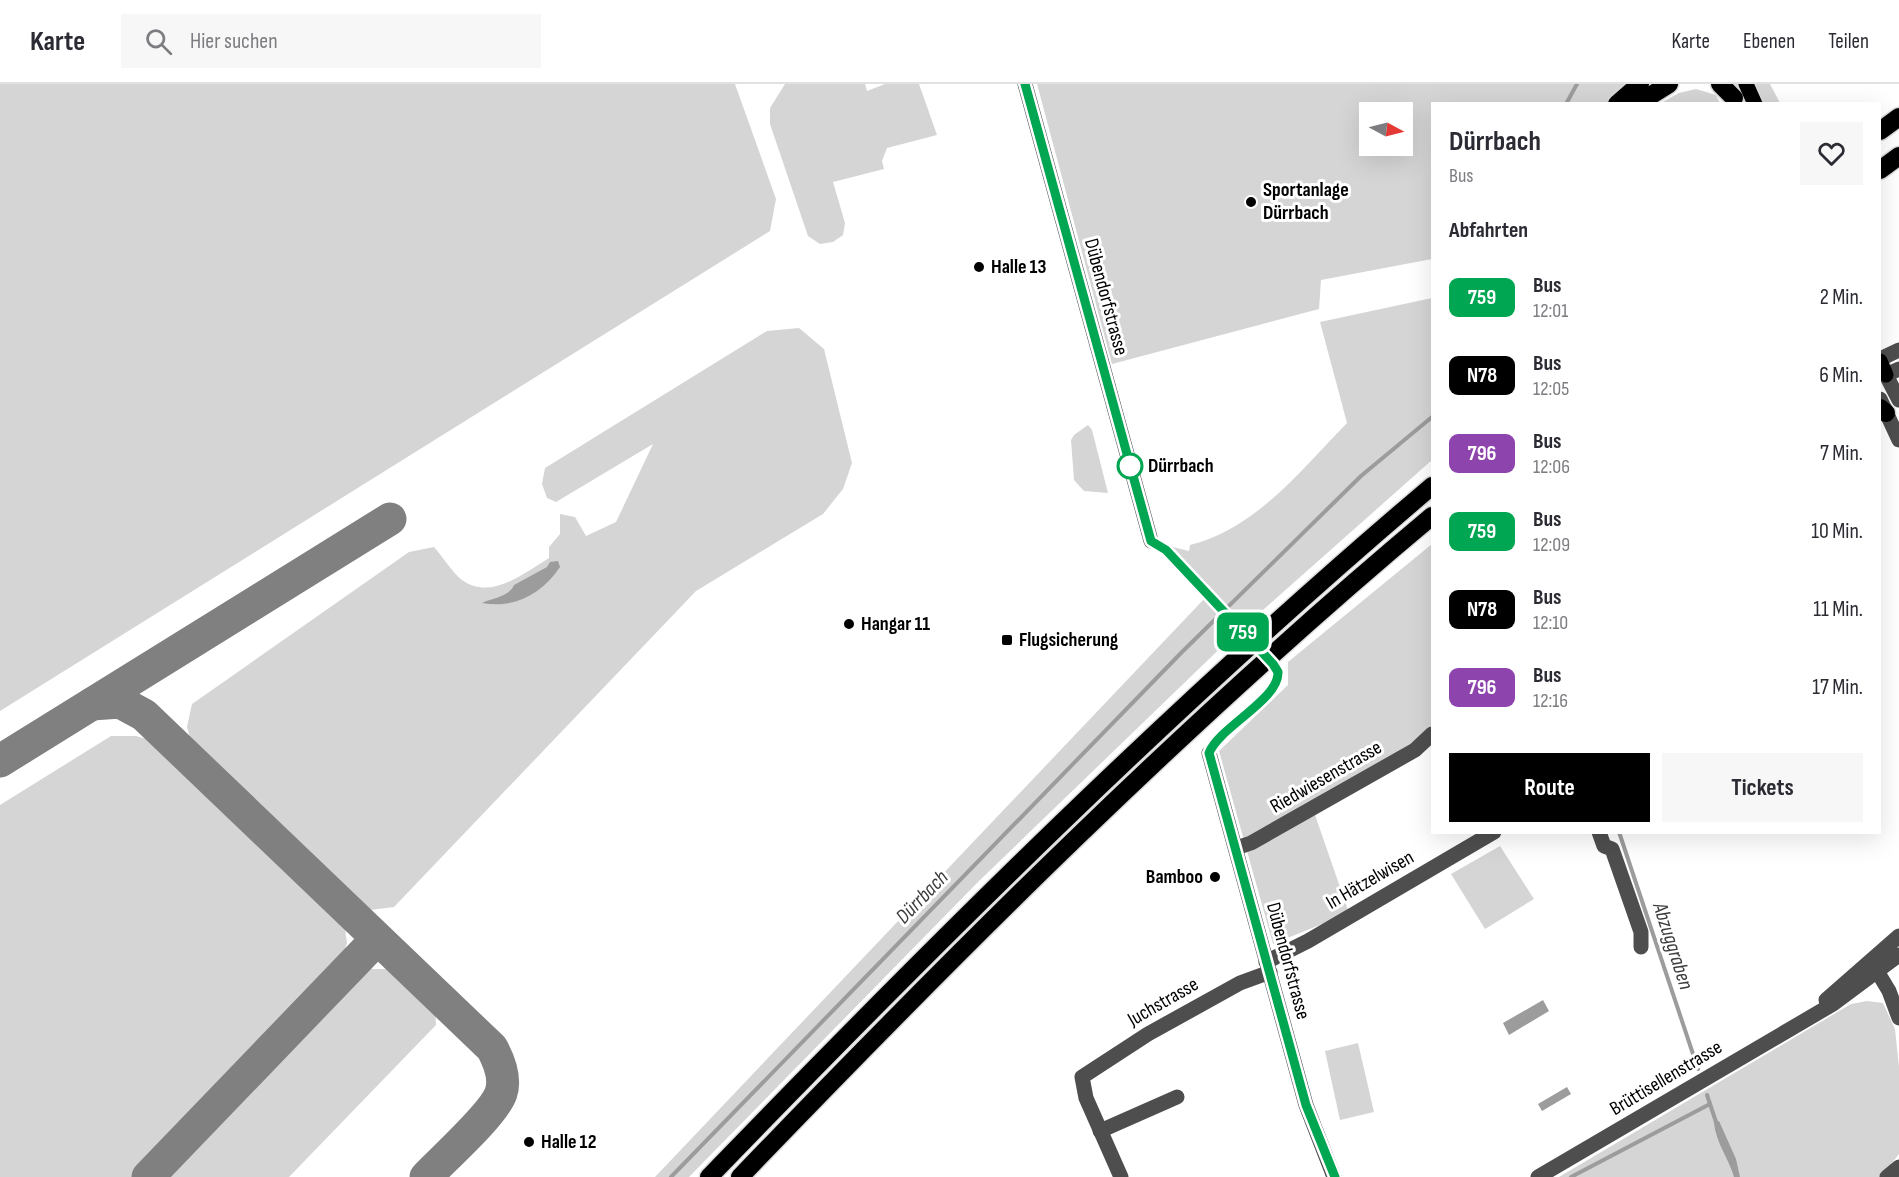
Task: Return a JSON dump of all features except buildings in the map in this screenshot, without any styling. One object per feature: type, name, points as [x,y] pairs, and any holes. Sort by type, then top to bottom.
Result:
[{"type":"highway","points":[[1619,102],[1640,84]]},
{"type":"highway","points":[[1640,102],[1669,84]]},
{"type":"highway","points":[[1720,84],[1741,93]]},
{"type":"highway","points":[[1881,130],[1899,117]]},
{"type":"highway","points":[[1881,169],[1899,156]]},
{"type":"highway","points":[[709,1177],[908,972],[1101,782],[1260,636],[1431,487]]},
{"type":"highway","points":[[740,1177],[942,970],[1108,807],[1295,635],[1431,517]]},
{"type":"street","name":"Dübendorfstrasse","points":[[1025,84],[1151,541]]},
{"type":"street","points":[[1881,359],[1899,350]]},
{"type":"street","points":[[1885,375],[1889,407],[1899,440]]},
{"type":"street","name":"Riedwiesenstrasse","points":[[1236,848],[1251,843],[1415,750],[1431,735]]},
{"type":"street","name":"Dübendorfstrasse","points":[[1209,753],[1306,1105],[1334,1177]]},
{"type":"street","name":"In Hätzelwisen","points":[[1268,967],[1308,941],[1491,834]]},
{"type":"street","points":[[1600,834],[1604,846],[1612,849],[1641,933],[1641,947]]},
{"type":"street","name":"Brüttisellenstrasse","points":[[1874,967],[1899,936]]},
{"type":"street","name":"Brüttisellenstrasse","points":[[1538,1177],[1814,1013],[1829,996],[1874,967],[1899,955]]},
{"type":"street","name":"Juchstrasse","points":[[1100,1131],[1086,1098],[1082,1077],[1148,1034],[1268,967]]},
{"type":"street","points":[[1874,967],[1899,1018]]},
{"type":"street","points":[[1121,1177],[1100,1131],[1177,1097]]},
{"type":"street","points":[[1887,1177],[1899,1167]]},
{"type":"shaded area","points":[[0,84],[735,84],[776,199],[770,231],[0,711]]},
{"type":"shaded area","points":[[785,84],[865,84],[867,91],[885,84],[919,84],[937,135],[887,148],[882,161],[884,169],[833,182],[845,223],[843,235],[833,242],[820,244],[808,236],[770,124],[770,108]]},
{"type":"shaded area","name":"Sportanlage Dürrbach","points":[[1037,84],[1640,84],[1618,102],[1431,102],[1431,259],[1321,280],[1319,309],[1112,364]]},
{"type":"shaded area","points":[[1727,84],[1770,84],[1779,102],[1739,102]]},
{"type":"shaded area","points":[[1696,89],[1716,95],[1720,102],[1663,102],[1679,93]]},
{"type":"shaded area","points":[[1431,298],[1431,461],[1245,626],[1169,546],[1189,551],[1190,545],[1214,537],[1257,511],[1295,478],[1347,423],[1320,322]]},
{"type":"shaded area","points":[[799,328],[824,349],[852,463],[843,489],[823,514],[696,591],[394,907],[370,910],[345,895],[194,752],[187,727],[192,704],[409,552],[434,547],[462,580],[473,586],[484,588],[507,583],[549,558],[549,547],[560,534],[560,514],[575,517],[586,536],[616,522],[653,444],[556,502],[547,498],[542,484],[545,468],[767,331]]},
{"type":"shaded area","points":[[1088,425],[1092,430],[1108,493],[1084,491],[1074,480],[1071,440]]},
{"type":"shaded area","points":[[1431,545],[1431,736],[1314,812],[1349,913],[1273,944],[1219,751],[1288,685],[1288,662]]},
{"type":"shaded area","points":[[558,561],[560,567],[553,577],[536,592],[505,604],[482,603],[504,595],[514,585],[547,567],[550,562]]},
{"type":"shaded area","points":[[1205,598],[1237,632],[978,882],[689,1177],[655,1177]]},
{"type":"shaded area","points":[[111,736],[136,736],[157,742],[344,921],[347,943],[341,961],[133,1177],[0,1177],[0,805]]},
{"type":"shaded area","points":[[1500,846],[1534,899],[1485,929],[1451,874]]},
{"type":"shaded area","points":[[367,969],[393,969],[435,1007],[436,1025],[289,1177],[160,1177],[346,981]]},
{"type":"shaded area","points":[[1543,1000],[1549,1011],[1509,1035],[1503,1023]]},
{"type":"shaded area","points":[[1867,1001],[1883,1003],[1895,1029],[1899,1067],[1899,1154],[1881,1177],[1559,1177],[1851,1004]]},
{"type":"shaded area","points":[[1358,1043],[1374,1112],[1340,1120],[1325,1051]]},
{"type":"shaded area","points":[[1567,1087],[1571,1094],[1542,1111],[1538,1104]]},
{"type":"shaded area","points":[[1719,1121],[1736,1159],[1740,1177],[1734,1177],[1717,1137],[1714,1123]]},
{"type":"waterway","name":"Dürrbach","points":[[1567,102],[1577,84]]},
{"type":"waterway","name":"Dürrbach","points":[[671,1177],[1181,653],[1361,476],[1431,418]]},
{"type":"waterway","name":"Abzuggraben","points":[[1620,834],[1698,1069]]},
{"type":"waterway","name":"Abzuggraben","points":[[1707,1095],[1716,1122]]},
{"type":"waterway","points":[[1571,1177],[1710,1104]]},
{"type":"taxiway","points":[[0,761],[390,519]]},
{"type":"taxiway","points":[[92,704],[120,702],[144,715],[492,1048],[502,1076],[501,1093],[479,1124],[426,1177]]},
{"type":"taxiway","points":[[148,1177],[377,939]]},
{"type":"bus line","name":"759","points":[[1025,84],[1151,541],[1166,550],[1278,672],[1275,684],[1262,700],[1220,738],[1209,753],[1306,1105],[1335,1177]]},
{"type":"place","name":"Sportanlage Dürrbach","points":[[1251,202]]},
{"type":"place","name":"Halle 13","points":[[979,267]]},
{"type":"place","name":"Dürrbach","points":[[1130,466]]},
{"type":"place","name":"Hangar 11","points":[[849,624]]},
{"type":"place","name":"Flugsicherung","points":[[1007,640]]},
{"type":"place","name":"Bamboo","points":[[1215,877]]},
{"type":"place","name":"Halle 12","points":[[529,1142]]}]
